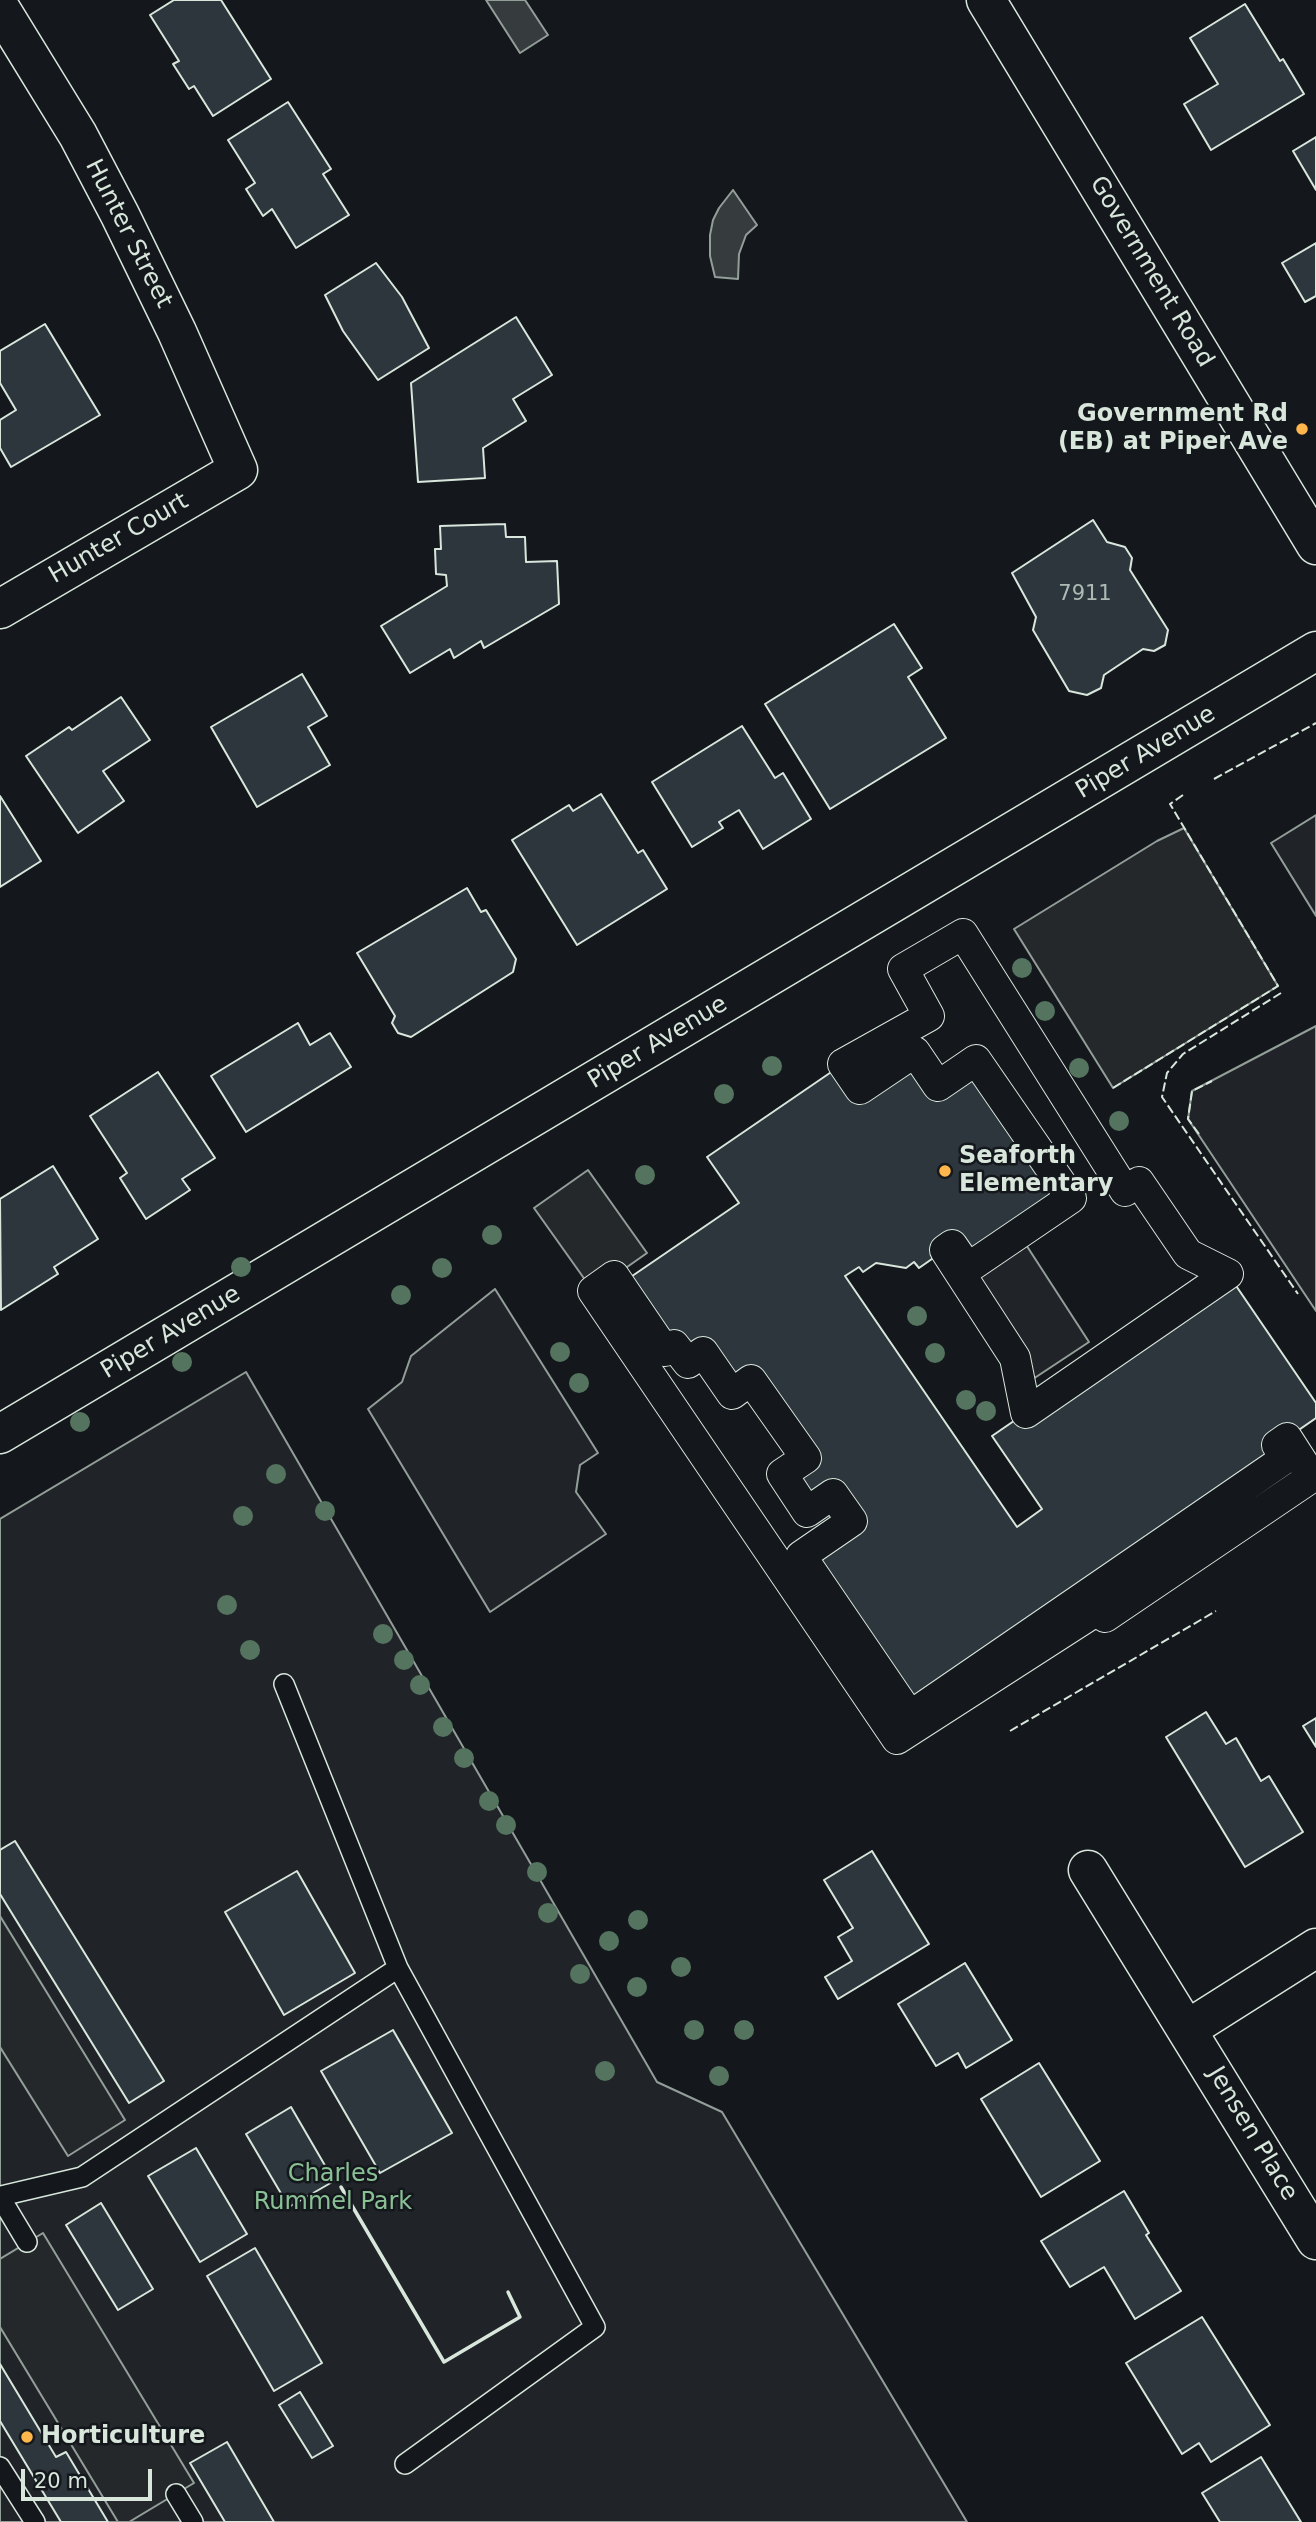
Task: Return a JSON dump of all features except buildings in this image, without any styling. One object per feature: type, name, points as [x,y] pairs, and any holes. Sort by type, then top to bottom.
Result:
[{"type":"street","name":"Government Road","points":[[986,0],[1316,545]]},
{"type":"street","name":"Hunter Street","points":[[0,8],[78,135],[120,215],[177,332],[238,470]]},
{"type":"street","name":"Hunter Court","points":[[0,608],[238,470]]},
{"type":"street","name":"Piper Avenue","points":[[0,1434],[1316,651]]},
{"type":"street","points":[[963,934],[1125,1191],[1139,1182],[1188,1254],[1228,1274],[1026,1413],[1015,1358],[945,1250],[952,1245],[968,1268],[1071,1198],[976,1060],[939,1086],[915,1052],[860,1089],[843,1064],[929,1016],[903,969],[963,934]]},
{"type":"street","points":[[614,1276],[665,1351],[674,1345],[688,1363],[703,1352],[732,1394],[751,1380],[806,1458],[782,1474],[807,1512],[833,1494],[852,1521],[801,1556],[910,1716],[1286,1458],[1277,1445],[1287,1438],[1312,1477],[1105,1617],[1099,1609],[897,1739],[593,1291],[614,1276]]},
{"type":"street","name":"Jensen Place","points":[[1088,1870],[1316,2240]]},
{"type":"street","points":[[1188,2029],[1316,1948]]},
{"type":"lane","points":[[284,1684],[398,1968],[595,2327],[405,2464]]},
{"type":"lane","points":[[27,2242],[1,2197],[82,2177],[398,1968]]},
{"type":"lane","points":[[0,2466],[35,2522]]},
{"type":"lane","points":[[176,2494],[193,2522]]},
{"type":"green space","points":[[1316,815],[1316,916],[1271,843]]},
{"type":"green space","points":[[1316,1026],[1316,1311],[1188,1119],[1192,1091]]},
{"type":"green space","points":[[1021,1237],[1089,1342],[1030,1381],[962,1275]]},
{"type":"green space","points":[[495,1289],[598,1453],[580,1465],[576,1492],[606,1534],[490,1612],[368,1409],[402,1382],[411,1356]]},
{"type":"green space","name":"Charles Rummel Park","points":[[246,1372],[657,2082],[722,2112],[967,2522],[0,2522],[0,1519]]},
{"type":"shaded area","points":[[486,0],[525,0],[548,35],[520,53]]},
{"type":"shaded area","points":[[733,190],[757,225],[746,235],[739,254],[738,279],[715,277],[710,256],[713,220]]},
{"type":"shaded area","points":[[1184,828],[1278,986],[1113,1088],[1014,929],[1157,841]]},
{"type":"shaded area","points":[[588,1170],[647,1253],[593,1291],[534,1208]]},
{"type":"shaded area","points":[[0,1916],[125,2120],[68,2156],[0,2047]]},
{"type":"shaded area","points":[[43,2233],[194,2483],[129,2522],[118,2522],[0,2327],[0,2259]]},
{"type":"fence","points":[[1214,779],[1316,723]]},
{"type":"fence","points":[[1113,1088],[1278,986],[1170,804],[1183,795]]},
{"type":"fence","points":[[1281,993],[1183,1054],[1167,1073],[1162,1097],[1298,1294]]},
{"type":"fence","points":[[1199,1134],[1188,1119],[1192,1091],[1212,1081]]},
{"type":"fence","points":[[1010,1731],[1216,1611]]},
{"type":"wall","points":[[341,2187],[444,2362],[520,2317],[508,2292]]},
{"type":"place","name":"Government Rd (EB) at Piper Ave","points":[[1302,429]]},
{"type":"place","name":"Seaforth Elementary","points":[[945,1171]]},
{"type":"place","name":"Horticulture","points":[[27,2437]]}]
